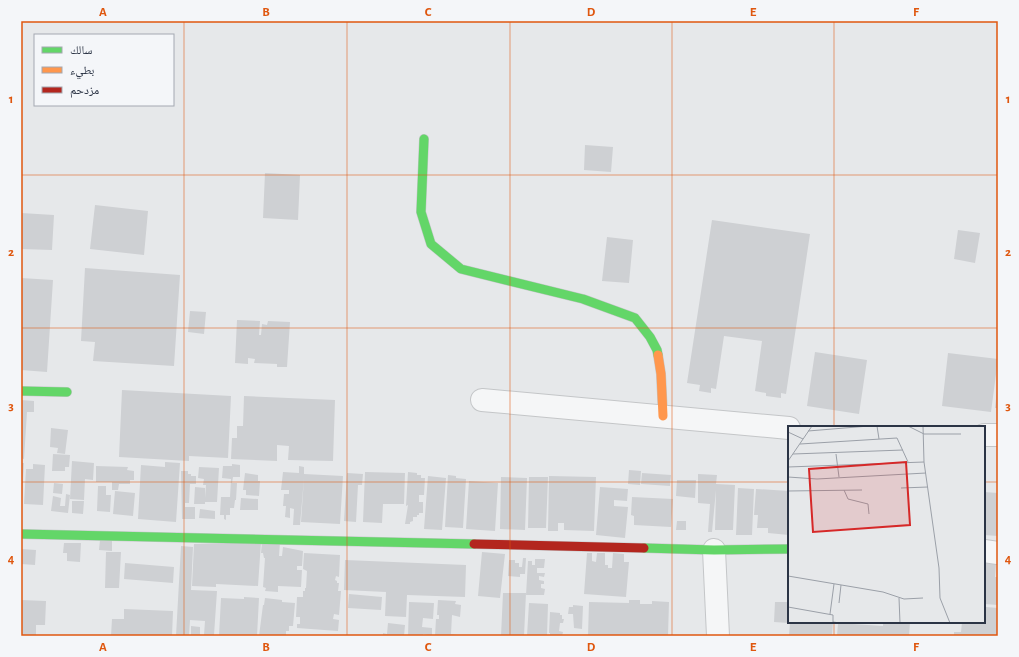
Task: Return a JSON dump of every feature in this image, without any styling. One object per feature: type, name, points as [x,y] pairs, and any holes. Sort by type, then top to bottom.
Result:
[{"type":"street","points":[[424,139],[421,212],[431,244],[461,269],[583,299],[635,318],[650,337],[657,350],[661,374],[663,416]]},
{"type":"street","points":[[21,391],[67,392]]},
{"type":"street","points":[[482,400],[788,428]]},
{"type":"street","points":[[985,435],[998,435]]},
{"type":"street","points":[[21,534],[714,550],[788,549]]},
{"type":"street","points":[[714,550],[718,636]]},
{"type":"street","points":[[985,551],[998,553]]},
{"type":"building","points":[[585,145],[613,147],[611,172],[584,170]]},
{"type":"building","points":[[265,173],[300,175],[298,220],[263,218]]},
{"type":"building","points":[[95,205],[148,211],[144,255],[90,249]]},
{"type":"building","points":[[21,213],[54,215],[52,250],[21,249]]},
{"type":"building","points":[[712,220],[810,234],[786,394],[781,393],[781,398],[766,396],[766,393],[755,391],[762,341],[724,336],[716,389],[711,388],[711,393],[699,391],[700,385],[687,383]]},
{"type":"building","points":[[958,230],[980,233],[975,263],[954,259]]},
{"type":"building","points":[[607,237],[633,240],[629,283],[602,281]]},
{"type":"building","points":[[85,268],[180,275],[174,366],[93,361],[95,342],[81,341]]},
{"type":"building","points":[[21,278],[53,280],[47,372],[21,370]]},
{"type":"building","points":[[190,311],[206,312],[204,334],[188,332]]},
{"type":"building","points":[[237,320],[260,321],[259,335],[261,335],[262,324],[267,325],[268,321],[290,322],[287,367],[277,367],[277,364],[254,363],[255,359],[248,358],[248,364],[235,363]]},
{"type":"building","points":[[815,352],[867,360],[859,414],[807,406]]},
{"type":"building","points":[[948,353],[998,359],[991,412],[942,406]]},
{"type":"building","points":[[122,390],[231,396],[228,458],[189,456],[189,461],[119,457]]},
{"type":"building","points":[[997,390],[998,408],[995,408]]},
{"type":"building","points":[[244,396],[335,400],[333,461],[288,460],[289,446],[277,445],[277,461],[231,459],[232,438],[237,438],[237,426],[243,426]]},
{"type":"building","points":[[21,400],[34,401],[34,412],[27,412],[24,459],[21,458]]},
{"type":"building","points":[[51,428],[68,430],[65,454],[57,453],[58,448],[50,447]]},
{"type":"building","points":[[53,454],[70,455],[69,467],[65,467],[65,471],[52,471]]},
{"type":"building","points":[[72,461],[94,463],[93,480],[85,479],[84,500],[70,499]]},
{"type":"building","points":[[165,462],[180,463],[176,522],[138,519],[141,465],[165,467]]},
{"type":"building","points":[[21,463],[24,463],[22,500],[21,499]]},
{"type":"building","points":[[33,464],[45,465],[43,505],[24,504],[26,469],[33,469]]},
{"type":"building","points":[[232,464],[240,465],[240,477],[233,477],[232,483],[237,483],[236,500],[234,508],[230,508],[230,515],[226,515],[226,520],[224,519],[224,515],[220,515],[221,497],[230,497],[231,479],[222,478],[223,466],[232,466]]},
{"type":"building","points":[[96,466],[128,467],[127,470],[134,471],[134,480],[130,480],[130,484],[119,484],[118,490],[112,490],[112,482],[96,482]]},
{"type":"building","points":[[299,466],[304,467],[304,474],[343,476],[340,524],[301,522],[304,478],[300,525],[293,525],[294,509],[290,508],[290,518],[285,517],[286,506],[283,506],[284,494],[289,494],[289,490],[281,490],[283,472],[299,473]]},
{"type":"building","points":[[199,467],[219,468],[217,502],[194,504],[195,487],[205,488],[205,498],[206,485],[203,485],[204,479],[198,478]]},
{"type":"building","points":[[629,470],[641,471],[640,485],[628,484]]},
{"type":"building","points":[[181,471],[188,471],[188,474],[191,474],[191,476],[196,476],[196,484],[190,484],[189,503],[185,503],[185,507],[195,507],[195,519],[182,519]]},
{"type":"building","points":[[365,472],[405,473],[404,504],[383,504],[382,523],[363,522]]},
{"type":"building","points":[[408,472],[417,473],[417,475],[421,475],[421,478],[425,478],[424,495],[419,495],[419,502],[423,502],[423,513],[419,513],[417,517],[413,517],[413,521],[410,522],[410,524],[405,524],[408,505],[406,506]]},
{"type":"building","points":[[245,473],[258,475],[258,481],[260,481],[259,496],[246,495],[246,490],[243,490]]},
{"type":"building","points":[[347,473],[363,474],[362,485],[358,485],[356,522],[344,521]]},
{"type":"building","points":[[642,473],[671,475],[670,486],[641,484]]},
{"type":"building","points":[[698,474],[717,475],[716,484],[735,485],[733,530],[715,530],[716,490],[712,532],[708,532],[710,504],[698,503]]},
{"type":"building","points":[[448,475],[466,479],[463,528],[445,527]]},
{"type":"building","points":[[428,476],[446,478],[442,530],[424,529]]},
{"type":"building","points":[[549,476],[596,477],[594,531],[564,530],[564,523],[558,523],[558,531],[548,531]]},
{"type":"building","points":[[501,477],[527,478],[525,530],[500,529]]},
{"type":"building","points":[[529,477],[548,477],[546,528],[528,528]]},
{"type":"building","points":[[677,480],[696,480],[695,498],[676,496]]},
{"type":"building","points":[[469,481],[498,483],[495,531],[466,529]]},
{"type":"building","points":[[54,483],[63,484],[62,494],[53,493]]},
{"type":"building","points":[[98,486],[106,486],[106,495],[111,495],[110,512],[97,511]]},
{"type":"building","points":[[600,487],[628,489],[627,501],[614,500],[614,506],[628,507],[625,538],[596,535]]},
{"type":"building","points":[[738,488],[754,489],[752,535],[736,535]]},
{"type":"building","points":[[756,489],[788,491],[788,535],[768,533],[768,528],[757,528],[758,515],[754,515]]},
{"type":"building","points":[[115,491],[135,493],[133,516],[113,514]]},
{"type":"building","points":[[985,492],[998,493],[998,536],[985,535]]},
{"type":"building","points":[[66,494],[70,495],[68,513],[51,511],[53,496],[61,498],[60,506],[65,506]]},
{"type":"building","points":[[632,497],[673,499],[671,527],[634,525],[634,516],[631,515]]},
{"type":"building","points":[[241,498],[258,499],[258,510],[240,510]]},
{"type":"building","points":[[72,501],[84,501],[83,514],[72,513]]},
{"type":"building","points":[[200,509],[215,511],[215,519],[199,518]]},
{"type":"building","points":[[677,521],[686,521],[686,530],[676,530]]},
{"type":"building","points":[[100,540],[112,541],[112,551],[99,550]]},
{"type":"building","points":[[261,542],[258,586],[216,584],[216,587],[192,586],[194,544]]},
{"type":"building","points":[[280,542],[279,556],[282,556],[283,547],[303,551],[302,566],[297,566],[297,570],[302,570],[301,587],[278,586],[278,592],[265,591],[266,588],[263,587],[265,558],[263,553],[261,553],[262,543]]},
{"type":"building","points":[[64,543],[81,543],[80,562],[67,561],[67,553],[63,553]]},
{"type":"building","points":[[181,546],[193,547],[191,590],[217,591],[214,635],[204,635],[205,621],[190,620],[189,636],[176,636]]},
{"type":"building","points":[[21,549],[36,550],[35,565],[21,564]]},
{"type":"building","points":[[106,552],[121,552],[119,588],[105,588]]},
{"type":"building","points":[[482,552],[505,554],[500,598],[478,596]]},
{"type":"building","points":[[304,553],[340,555],[339,577],[336,576],[335,580],[339,583],[338,591],[341,591],[339,615],[334,614],[333,619],[339,620],[338,631],[297,628],[297,624],[300,624],[300,617],[296,617],[297,597],[303,597],[303,591],[305,591],[306,588],[307,571],[303,569]]},
{"type":"building","points":[[587,553],[592,553],[592,561],[596,562],[597,553],[605,553],[605,565],[608,565],[608,568],[612,568],[613,553],[624,554],[624,562],[629,562],[626,597],[584,594]]},
{"type":"building","points":[[523,558],[526,558],[525,574],[520,574],[520,577],[508,576],[509,560],[515,560],[515,563],[519,563],[519,567],[522,567]]},
{"type":"building","points":[[535,559],[545,559],[544,568],[537,568],[537,573],[545,573],[544,577],[539,576],[539,580],[544,581],[544,584],[541,584],[541,588],[545,589],[544,595],[526,595],[528,561],[532,561],[532,565],[535,565]]},
{"type":"building","points":[[345,560],[466,565],[465,597],[407,595],[406,617],[385,616],[386,592],[344,590]]},
{"type":"building","points":[[125,563],[174,567],[173,583],[124,579]]},
{"type":"building","points":[[985,563],[996,564],[995,577],[998,577],[998,605],[985,604]]},
{"type":"building","points":[[503,593],[526,593],[524,636],[501,636]]},
{"type":"building","points":[[349,594],[382,597],[381,610],[348,608]]},
{"type":"building","points":[[244,597],[259,598],[257,636],[219,636],[221,598],[244,599]]},
{"type":"building","points":[[265,598],[295,603],[293,626],[289,626],[289,631],[286,631],[286,636],[259,636]]},
{"type":"building","points":[[21,600],[46,601],[45,625],[36,625],[36,636],[21,636]]},
{"type":"building","points":[[438,600],[456,601],[455,604],[461,605],[460,617],[452,615],[451,634],[457,636],[435,636],[436,619],[439,619],[439,615],[437,615]]},
{"type":"building","points":[[629,600],[640,600],[640,604],[652,604],[652,601],[669,602],[668,636],[588,636],[589,602],[629,603]]},
{"type":"building","points":[[409,602],[434,603],[433,619],[423,618],[422,627],[432,628],[432,636],[423,634],[423,636],[408,636]]},
{"type":"building","points":[[775,602],[788,602],[788,623],[774,622]]},
{"type":"building","points":[[529,603],[548,604],[547,636],[527,636]]},
{"type":"building","points":[[573,605],[583,606],[582,629],[574,628],[573,614],[568,614],[569,607],[573,607]]},
{"type":"building","points":[[986,607],[998,608],[998,636],[954,636],[954,632],[961,632],[962,623],[985,624]]},
{"type":"building","points":[[124,609],[173,611],[172,636],[111,636],[112,619],[124,619]]},
{"type":"building","points":[[550,612],[560,613],[560,615],[562,615],[562,619],[564,619],[563,623],[560,623],[559,631],[563,632],[562,636],[550,636]]},
{"type":"building","points":[[388,623],[405,625],[404,636],[383,636],[383,633],[387,634]]},
{"type":"building","points":[[790,623],[833,623],[832,636],[789,636]]},
{"type":"building","points":[[838,623],[883,626],[883,623],[896,623],[895,636],[837,636]]},
{"type":"building","points":[[896,623],[910,623],[909,636],[895,636]]},
{"type":"building","points":[[191,626],[200,627],[200,635],[191,635]]},
{"type":"traffic: fast","points":[[424,139],[421,212],[431,244],[461,269],[583,299],[635,318],[650,337],[658,355]]},
{"type":"traffic: fast","points":[[21,391],[67,392]]},
{"type":"traffic: fast","points":[[21,534],[474,544]]},
{"type":"traffic: fast","points":[[644,548],[714,550],[788,549]]},
{"type":"traffic: slow","points":[[658,355],[661,374],[663,416]]},
{"type":"traffic: jam","points":[[474,544],[644,548]]}]
